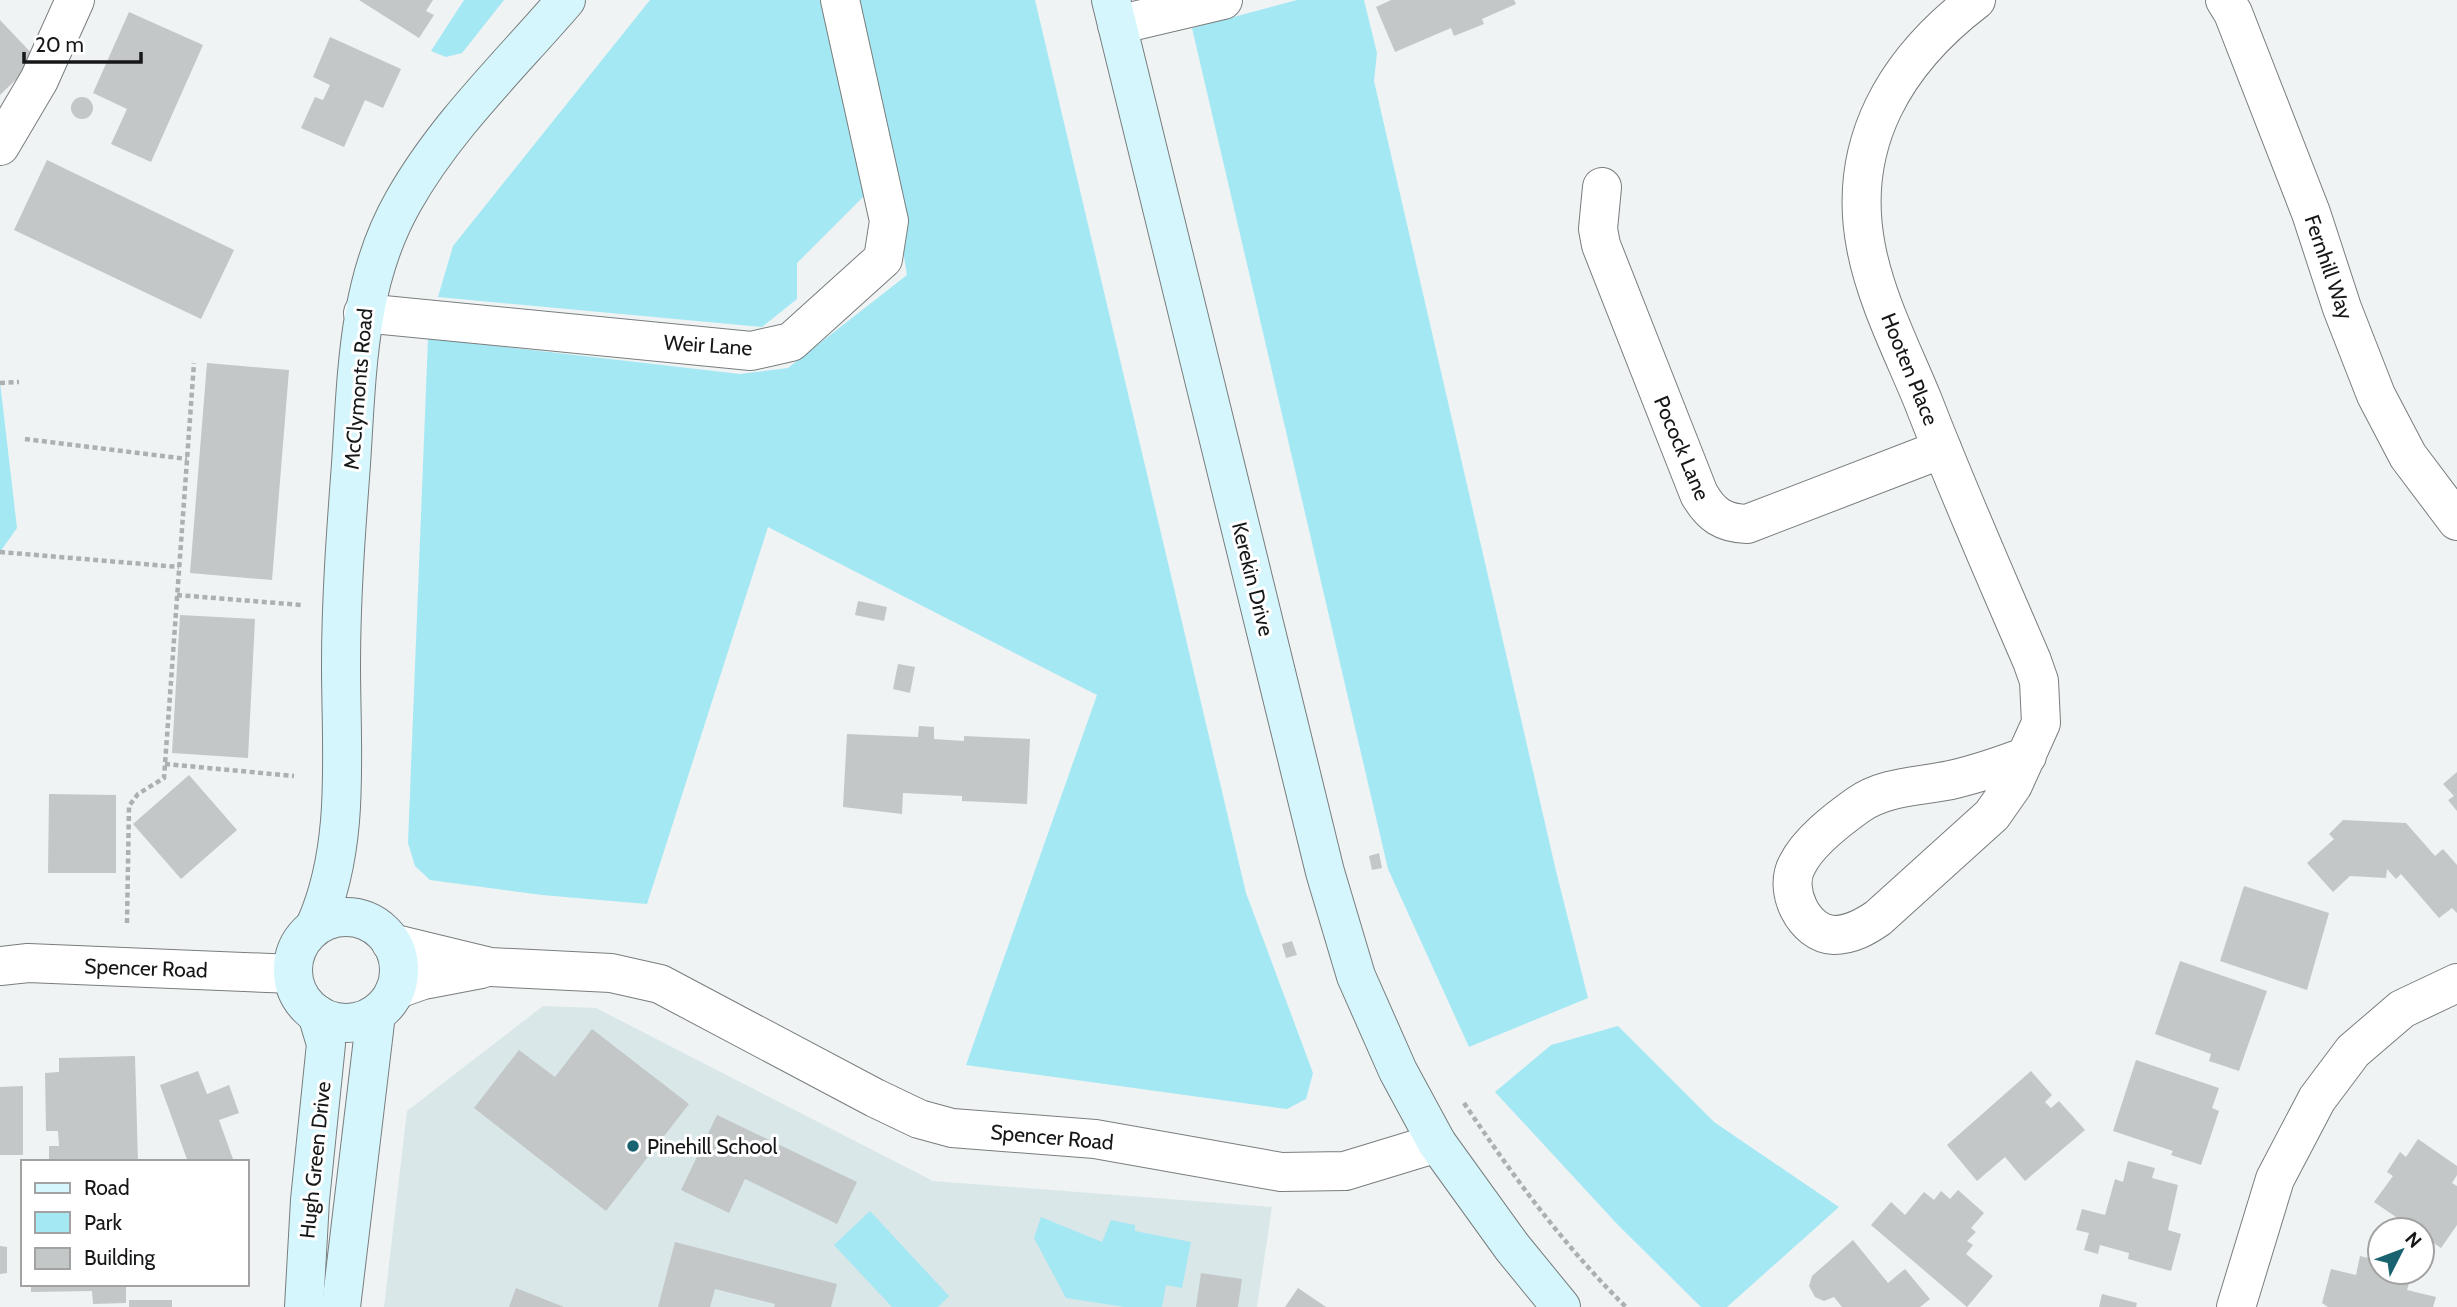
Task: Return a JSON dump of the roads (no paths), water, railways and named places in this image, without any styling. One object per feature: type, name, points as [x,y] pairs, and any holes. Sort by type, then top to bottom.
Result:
[{"type":"main road","name":"McClymonts Road","points":[[316,926],[326,902],[339,843],[341,608],[363,313],[381,246],[402,203],[432,155],[566,0]]},
{"type":"main road","name":"Kerekin Drive","points":[[1114,12],[1325,872],[1356,976],[1398,1071],[1437,1143]]},
{"type":"main road","name":"McClymonts Road","points":[[339,843],[352,889],[379,932]]},
{"type":"main road","points":[[351,917],[379,932],[398,958],[386,1002],[347,1023],[317,1014],[304,1003],[296,989],[293,974],[295,956],[303,939],[316,926],[332,919],[351,917]]},
{"type":"main road","name":"Hugh Green Drive","points":[[341,1307],[352,1192],[386,1002]]},
{"type":"main road","name":"Hugh Green Drive","points":[[304,1307],[310,1200],[326,1044],[317,1014]]},
{"type":"main road","points":[[1437,1143],[1512,1247],[1561,1307]]},
{"type":"street","points":[[0,146],[39,80],[75,0]]},
{"type":"street","name":"Weir Lane","points":[[363,313],[751,351],[791,342],[883,259],[889,221],[841,0]]},
{"type":"street","points":[[1114,12],[1223,0]]},
{"type":"street","name":"Hooten Place","points":[[1976,0],[1943,25],[1907,66],[1890,91],[1870,139],[1863,188],[1866,247],[1877,285],[1942,449],[2039,681],[2041,723],[2013,785],[1992,815],[1878,918],[1863,928],[1831,935],[1817,930],[1808,921],[1793,893],[1792,880],[1796,866],[1804,853],[1844,815],[1872,796],[1953,780],[2026,756]]},
{"type":"street","name":"Fernhill Way","points":[[2240,4],[2342,309],[2376,395],[2408,456],[2457,522]]},
{"type":"street","name":"Pocock Lane","points":[[1602,187],[1598,229],[1601,245],[1699,494],[1708,509],[1719,519],[1748,524],[1942,449]]},
{"type":"street","name":"Spencer Road","points":[[379,932],[490,967]]},
{"type":"street","name":"Spencer Road","points":[[0,966],[28,963],[293,974]]},
{"type":"street","name":"Spencer Road","points":[[386,1002],[423,980],[490,967],[611,973],[660,984],[875,1098],[919,1119],[952,1128],[1095,1139],[1281,1172],[1345,1171],[1437,1143]]},
{"type":"street","points":[[2236,1307],[2275,1179],[2317,1099],[2353,1051],[2402,1009],[2457,983]]},
{"type":"place","name":"Pinehill School","points":[[633,1146]]}]
